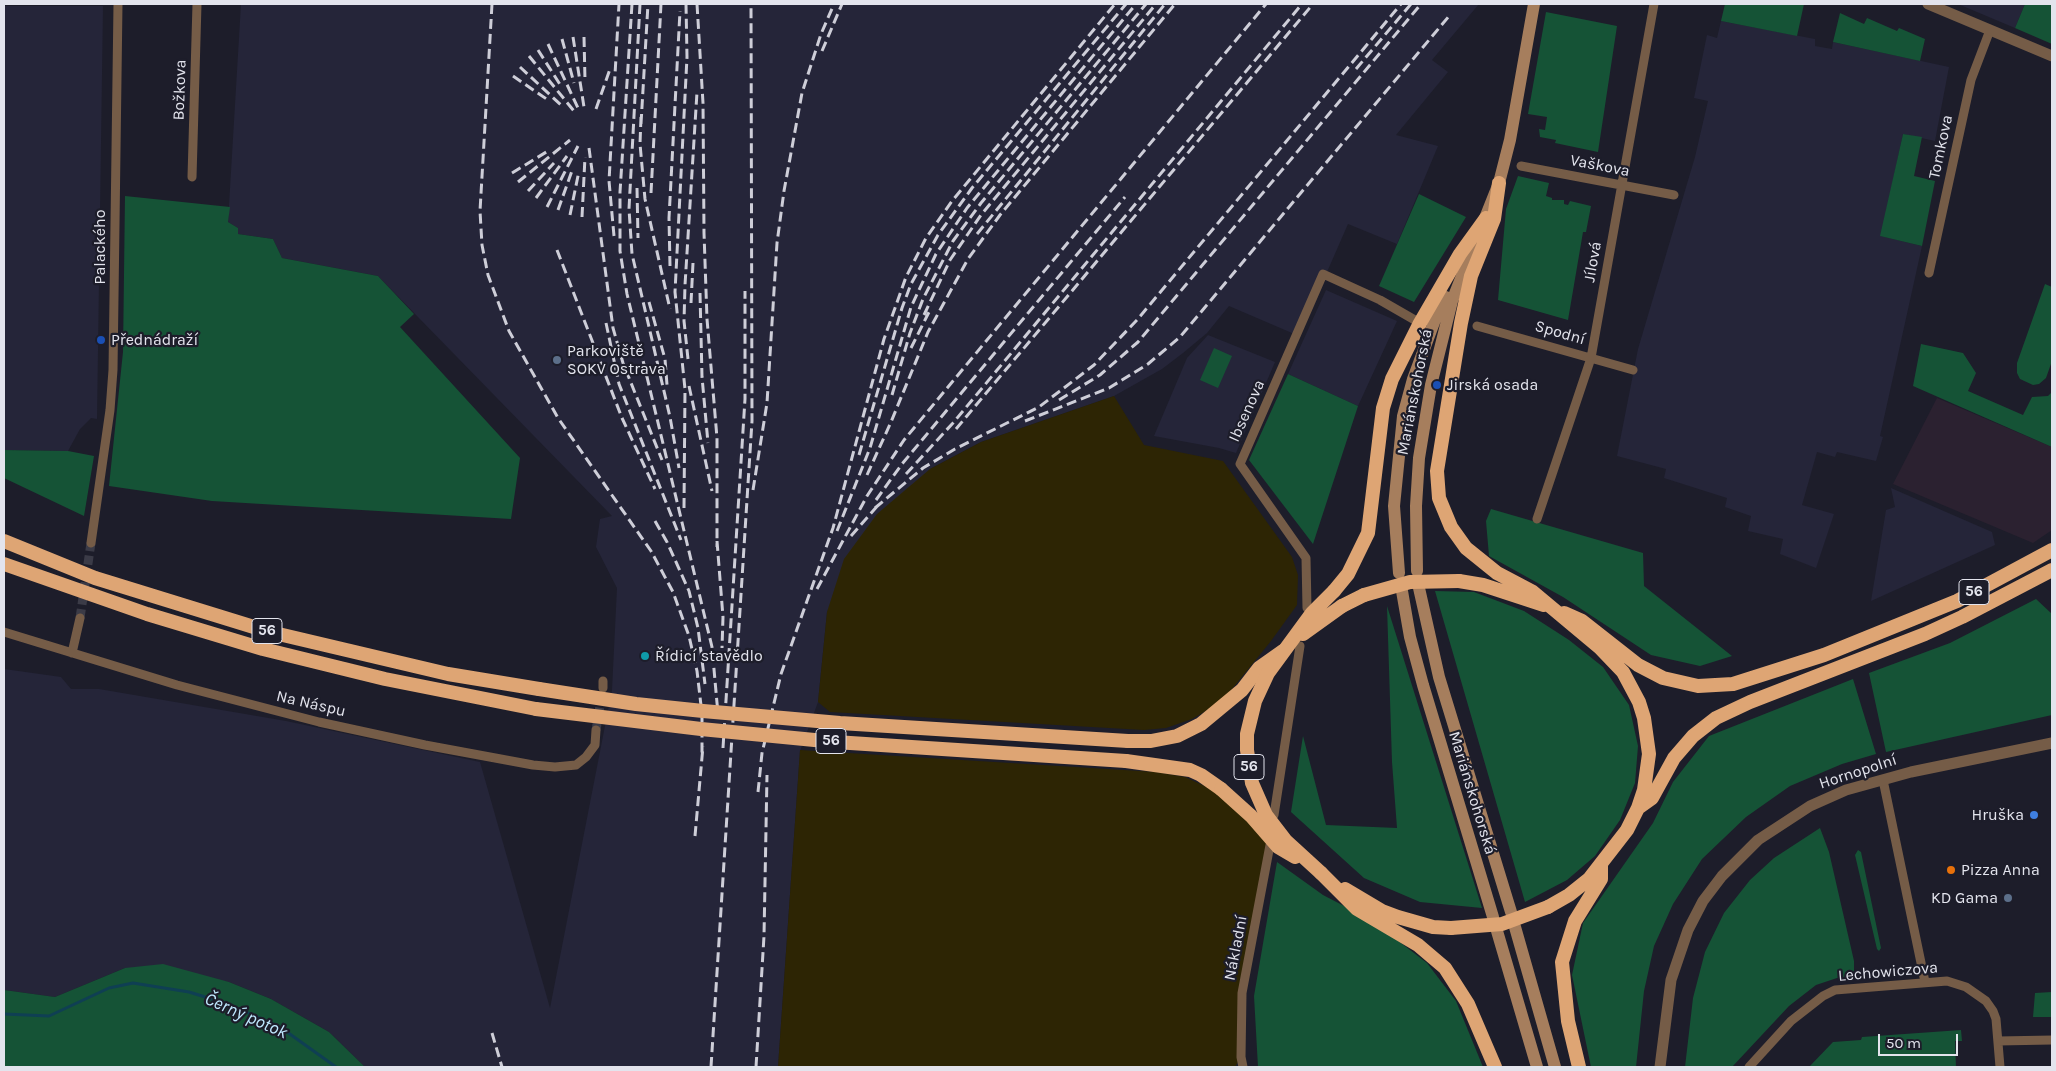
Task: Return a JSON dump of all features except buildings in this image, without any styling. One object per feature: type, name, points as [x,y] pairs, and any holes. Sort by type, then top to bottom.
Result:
[{"type":"highway","points":[[1499,183],[1494,219],[1471,276],[1460,323],[1437,482],[1439,498],[1446,518],[1456,536],[1466,548],[1497,573],[1533,592],[1549,607]]},
{"type":"highway","points":[[1294,646],[1312,613],[1348,574],[1368,533],[1383,408],[1392,379],[1420,323],[1460,254],[1484,222]]},
{"type":"highway","name":"56","points":[[4,541],[95,578],[270,632],[448,674],[636,704],[830,722],[1151,741],[1177,736],[1201,724],[1242,690],[1259,668],[1294,646]]},
{"type":"highway","name":"56","points":[[1321,873],[1286,841],[1266,815],[1255,791],[1249,766],[1248,734],[1255,701],[1268,672],[1314,624],[1342,606],[1364,595],[1410,582],[1458,581],[1491,587],[1549,607],[1582,621],[1638,665],[1677,682],[1711,686],[1733,684],[1824,655],[1957,601],[2052,550]]},
{"type":"highway","name":"56","points":[[4,564],[147,614],[263,649],[385,679],[536,709],[700,729],[835,742],[1126,761],[1177,767],[1201,774],[1246,811],[1278,847],[1382,911],[1414,923],[1451,928],[1502,924],[1548,907],[1569,894],[1599,872],[1631,823],[1644,790],[1649,754],[1644,718],[1632,687],[1623,672],[1600,648],[1549,607]]},
{"type":"highway","name":"56","points":[[1638,808],[1652,798],[1681,751],[1693,736],[1716,718],[1750,702],[1894,646],[1962,617],[2052,570]]},
{"type":"highway","points":[[1579,1067],[1568,1021],[1562,962],[1575,921],[1599,872]]},
{"type":"highway","points":[[1321,873],[1357,909],[1418,946],[1445,968],[1468,1004],[1495,1067]]},
{"type":"main road","name":"Mariánskohorská","points":[[1417,571],[1416,506],[1424,421],[1446,320],[1499,183],[1510,140],[1534,4]]},
{"type":"main road","name":"Mariánskohorská","points":[[1399,573],[1394,506],[1403,416],[1413,379],[1436,317],[1484,222]]},
{"type":"main road","name":"Mariánskohorská","points":[[1419,588],[1439,677],[1511,912]]},
{"type":"main road","name":"Mariánskohorská","points":[[1402,591],[1410,638],[1423,685],[1493,917]]},
{"type":"main road","points":[[1515,927],[1555,1067]]},
{"type":"main road","points":[[1497,931],[1537,1067]]},
{"type":"street","name":"Palackého","points":[[91,543],[100,490],[114,363],[118,4]]},
{"type":"street","name":"Božkova","points":[[192,178],[197,4]]},
{"type":"street","name":"Jílová","points":[[1537,519],[1591,358],[1654,4]]},
{"type":"street","points":[[1928,4],[2052,56]]},
{"type":"street","name":"Tomkova","points":[[1929,273],[1971,80],[1990,30]]},
{"type":"street","name":"Vaškova","points":[[1521,166],[1674,195]]},
{"type":"street","name":"Ibsenova","points":[[1307,608],[1306,558],[1240,464],[1323,274],[1380,300],[1420,323]]},
{"type":"street","name":"Spodní","points":[[1477,326],[1633,370]]},
{"type":"street","points":[[72,653],[80,618]]},
{"type":"street","name":"Na Náspu","points":[[4,632],[178,685],[319,722],[425,745],[533,765],[555,767],[576,765],[586,757],[594,745],[596,730]]},
{"type":"street","points":[[1274,815],[1294,646]]},
{"type":"street","name":"Hornopolní","points":[[1660,1067],[1668,999],[1679,953],[1695,916],[1722,876],[1758,840],[1793,815],[1832,795],[1883,780],[2052,743]]},
{"type":"street","points":[[1883,780],[1925,982]]},
{"type":"street","name":"Nákladní","points":[[1243,1067],[1241,1057],[1242,993],[1270,845]]},
{"type":"street","name":"Lechowiczova","points":[[1750,1067],[1791,1020],[1823,996],[1835,990],[1925,982],[1957,983],[1986,1001],[1996,1019],[2000,1067]]},
{"type":"street","points":[[1998,1041],[2052,1040]]},
{"type":"street","name":"Nákladní","points":[[1236,1067],[1241,1057]]},
{"type":"shaded area","points":[[241,4],[1479,4],[1432,60],[1448,72],[1396,135],[1438,146],[1397,244],[1348,224],[1299,336],[1229,306],[1207,333],[1183,353],[1162,369],[1114,396],[981,442],[930,469],[827,612],[818,702],[800,751],[778,1067],[365,1067],[329,1032],[271,999],[229,982],[125,968],[55,997],[4,990],[4,669],[61,677],[71,689],[99,689],[286,721],[480,762],[550,1008],[612,690],[617,588],[596,547],[600,519],[612,516],[378,276],[282,258],[273,239],[238,234],[238,228],[228,222]]},
{"type":"shaded area","points":[[1958,4],[2025,4],[2015,28]]},
{"type":"shaded area","points":[[4,6],[103,6],[97,419],[91,418],[80,429],[68,451],[4,450]]},
{"type":"shaded area","points":[[1721,21],[1815,39],[1815,46],[1832,49],[1833,42],[1949,67],[1935,141],[1903,134],[1881,236],[1922,246],[1880,436],[1883,437],[1876,461],[1837,452],[1835,457],[1817,452],[1802,505],[1834,514],[1816,568],[1780,554],[1783,539],[1748,531],[1751,516],[1725,507],[1727,498],[1664,478],[1666,469],[1617,456],[1638,349],[1695,157],[1708,101],[1694,98],[1707,35],[1717,38]]},
{"type":"shaded area","points":[[1326,290],[1397,321],[1358,406],[1288,374]]},
{"type":"shaded area","points":[[1208,335],[1275,362],[1236,453],[1154,436],[1187,358]]},
{"type":"shaded area","points":[[1937,398],[2052,447],[2052,530],[2033,543],[1893,484]]},
{"type":"shaded area","points":[[1891,488],[1992,532],[1995,545],[1871,601],[1886,510],[1895,507]]},
{"type":"green space","points":[[1725,4],[1804,4],[1797,36],[1721,21]]},
{"type":"green space","points":[[2025,4],[2052,4],[2052,44],[2015,28]]},
{"type":"green space","points":[[1546,12],[1617,26],[1598,152],[1555,143],[1556,140],[1540,137],[1539,129],[1545,130],[1547,117],[1528,114]]},
{"type":"green space","points":[[1840,13],[1864,24],[1867,18],[1897,31],[1899,28],[1925,39],[1920,61],[1833,42]]},
{"type":"green space","points":[[1903,134],[1922,137],[1914,176],[1935,181],[1922,246],[1880,236]]},
{"type":"green space","points":[[1518,176],[1549,183],[1546,196],[1552,198],[1552,200],[1564,200],[1564,204],[1568,205],[1570,201],[1591,206],[1586,232],[1583,232],[1568,320],[1498,300],[1506,209]]},
{"type":"green space","points":[[1419,194],[1466,217],[1414,302],[1379,286]]},
{"type":"green space","points":[[125,196],[230,207],[228,222],[238,228],[238,234],[273,239],[282,258],[378,276],[414,314],[400,327],[520,458],[511,519],[212,501],[109,486],[123,352]]},
{"type":"green space","points":[[2045,284],[2052,287],[2052,361],[2046,378],[2039,384],[2033,385],[2020,379],[2017,373],[2017,363]]},
{"type":"green space","points":[[1921,344],[1963,353],[1976,373],[1968,391],[2023,415],[2032,397],[2048,396],[2052,392],[2052,447],[1913,386]]},
{"type":"green space","points":[[1214,348],[1232,356],[1218,388],[1200,380]]},
{"type":"green space","points":[[1288,374],[1358,406],[1313,544],[1249,460]]},
{"type":"green space","points":[[4,450],[68,451],[94,456],[84,516],[4,478]]},
{"type":"green space","points":[[1491,509],[1643,553],[1644,586],[1732,656],[1700,666],[1651,655],[1563,597],[1489,556],[1486,521]]},
{"type":"green space","points":[[1435,591],[1474,592],[1524,611],[1569,640],[1603,667],[1629,705],[1638,746],[1635,783],[1620,820],[1595,856],[1567,880],[1525,902]]},
{"type":"green space","points":[[2036,599],[2052,614],[2052,715],[1886,752],[1869,673],[1950,643]]},
{"type":"green space","points":[[1387,606],[1482,908],[1420,902],[1364,878],[1291,812],[1303,736],[1326,825],[1397,828],[1392,762]]},
{"type":"green space","points":[[1853,679],[1876,754],[1842,764],[1790,786],[1746,817],[1702,859],[1673,904],[1654,946],[1644,991],[1636,1067],[1591,1067],[1572,975],[1583,923],[1653,823],[1673,782],[1709,736]]},
{"type":"green space","points":[[1820,828],[1829,852],[1854,961],[1854,976],[1837,978],[1816,985],[1789,1006],[1732,1067],[1685,1067],[1693,998],[1705,952],[1724,913],[1750,880],[1774,858]]},
{"type":"green space","points":[[1858,850],[1861,852],[1881,948],[1879,951],[1855,855]]},
{"type":"green space","points":[[1277,862],[1323,895],[1371,920],[1427,963],[1456,1001],[1483,1067],[1258,1067],[1254,996]]},
{"type":"green space","points":[[163,964],[229,982],[271,999],[329,1032],[365,1067],[4,1067],[4,990],[55,997],[125,968]]},
{"type":"green space","points":[[2052,992],[2052,1017],[2033,1017],[2035,993]]},
{"type":"green space","points":[[1961,1030],[1962,1041],[1955,1041],[1956,1067],[1809,1067],[1833,1042],[1861,1040],[1862,1037]]},
{"type":"sand","points":[[1114,396],[1144,445],[1223,461],[1292,557],[1298,575],[1297,605],[1271,641],[1228,694],[1211,708],[1192,719],[1166,728],[1144,730],[830,712],[818,702],[827,612],[844,559],[877,514],[930,469],[981,442]]},
{"type":"sand","points":[[800,750],[1156,772],[1185,777],[1211,789],[1236,808],[1270,845],[1242,993],[1241,1057],[1235,1067],[778,1067]]},
{"type":"waterway","name":"Černý potok","points":[[4,1014],[49,1016],[109,988],[133,983],[189,992],[228,1004],[280,1027],[336,1067]]},
{"type":"tunnel","points":[[80,618],[91,543]]},
{"type":"tunnel","points":[[596,730],[602,694]]},
{"type":"railway","points":[[492,4],[480,211],[482,245],[488,275],[509,331],[558,418],[651,551],[673,592],[689,636],[697,671],[702,714],[702,753]]},
{"type":"railway","points":[[614,236],[609,181],[619,4]]},
{"type":"railway","points":[[632,4],[620,192],[620,251],[627,294],[712,647],[718,714]]},
{"type":"railway","points":[[640,4],[629,209],[632,254],[670,417],[679,468]]},
{"type":"railway","points":[[641,124],[648,4]]},
{"type":"railway","points":[[651,193],[661,4]]},
{"type":"railway","points":[[684,508],[685,389],[675,292],[687,57],[686,4]]},
{"type":"railway","points":[[697,4],[703,103],[707,319],[717,438],[717,547]]},
{"type":"railway","points":[[711,1067],[752,421],[751,4]]},
{"type":"railway","points":[[753,490],[767,403],[777,243],[784,191],[802,93],[821,34],[834,4]]},
{"type":"railway","points":[[822,51],[842,4]]},
{"type":"railway","points":[[758,792],[762,753],[781,674],[833,528],[884,339],[906,277],[926,238],[952,201],[1115,4]]},
{"type":"railway","points":[[859,455],[902,308],[911,284],[938,235],[972,188],[1126,4]]},
{"type":"railway","points":[[837,531],[870,448],[911,307],[936,254],[967,208],[1136,4]]},
{"type":"railway","points":[[892,395],[910,333],[923,299],[953,241],[981,203],[1146,4]]},
{"type":"railway","points":[[924,315],[950,260],[981,215],[1156,4]]},
{"type":"railway","points":[[977,234],[1165,4]]},
{"type":"railway","points":[[867,475],[928,332],[968,259],[1000,215],[1175,4]]},
{"type":"railway","points":[[817,589],[867,496],[904,440],[1266,4]]},
{"type":"railway","points":[[906,474],[953,423],[1302,4]]},
{"type":"railway","points":[[956,429],[1313,4]]},
{"type":"railway","points":[[875,508],[923,468],[955,449],[1039,407],[1094,365],[1137,320],[1401,4]]},
{"type":"railway","points":[[1356,69],[1411,4]]},
{"type":"railway","points":[[1059,400],[1100,375],[1138,342],[1421,4]]},
{"type":"railway","points":[[670,266],[669,218],[680,11]]},
{"type":"railway","points":[[1025,421],[1109,388],[1148,364],[1180,337],[1450,15]]},
{"type":"railway","points":[[573,37],[584,107]]},
{"type":"railway","points":[[584,37],[585,80]]},
{"type":"railway","points":[[562,39],[574,83]]},
{"type":"railway","points":[[548,44],[578,108]]},
{"type":"railway","points":[[538,50],[561,86]]},
{"type":"railway","points":[[529,56],[574,111]]},
{"type":"railway","points":[[520,67],[562,106]]},
{"type":"railway","points":[[596,109],[610,69]]},
{"type":"railway","points":[[513,76],[548,100]]},
{"type":"railway","points":[[688,359],[684,321],[685,285],[697,92]]},
{"type":"railway","points":[[641,117],[640,144],[645,199],[670,309]]},
{"type":"railway","points":[[518,182],[570,140]]},
{"type":"railway","points":[[547,207],[578,146]]},
{"type":"railway","points":[[589,148],[613,328],[623,363],[662,460]]},
{"type":"railway","points":[[512,173],[548,151]]},
{"type":"railway","points":[[536,198],[567,156]]},
{"type":"railway","points":[[582,217],[585,157]]},
{"type":"railway","points":[[528,191],[554,163]]},
{"type":"railway","points":[[558,210],[573,168]]},
{"type":"railway","points":[[570,215],[579,171]]},
{"type":"railway","points":[[637,188],[638,238]]},
{"type":"railway","points":[[876,500],[902,464],[1125,197]]},
{"type":"railway","points":[[557,250],[622,418],[655,489]]},
{"type":"railway","points":[[691,303],[693,263]]},
{"type":"railway","points":[[723,748],[745,399],[745,291]]},
{"type":"railway","points":[[700,293],[702,377],[708,443]]},
{"type":"railway","points":[[649,302],[665,359],[667,385]]},
{"type":"railway","points":[[911,348],[930,310]]},
{"type":"railway","points":[[606,323],[619,384],[681,540]]},
{"type":"railway","points":[[689,386],[712,491]]},
{"type":"railway","points":[[851,536],[879,504]]},
{"type":"railway","points":[[655,521],[667,542],[689,591],[698,628],[705,684]]},
{"type":"railway","points":[[717,541],[723,617],[722,648]]},
{"type":"railway","points":[[695,836],[703,746]]},
{"type":"railway","points":[[756,1067],[764,936],[767,775]]},
{"type":"railway","points":[[492,1033],[502,1067]]},
{"type":"place","name":"Přednádraží","points":[[101,340]]},
{"type":"place","name":"Parkoviště SOKV Ostrava","points":[[557,360]]},
{"type":"place","name":"Jirská osada","points":[[1437,385]]},
{"type":"place","name":"Řídicí stavědlo","points":[[645,656]]},
{"type":"place","name":"Hruška","points":[[2034,815]]},
{"type":"place","name":"Pizza Anna","points":[[1951,870]]},
{"type":"place","name":"KD Gama","points":[[2008,898]]}]
